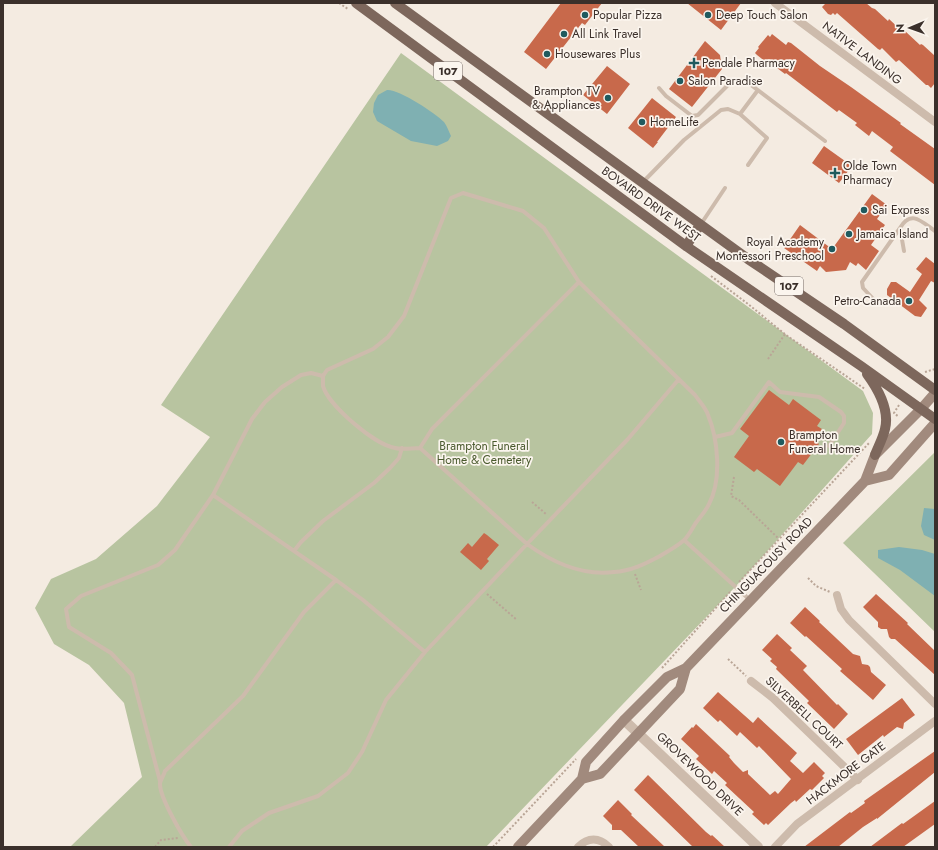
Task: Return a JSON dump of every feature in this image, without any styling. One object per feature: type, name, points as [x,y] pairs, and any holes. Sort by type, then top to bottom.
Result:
[{"type":"main road","name":"BOVAIRD DRIVE WEST","points":[[356,3],[686,246],[862,366],[935,419]]},
{"type":"main road","name":"BOVAIRD DRIVE WEST","points":[[395,3],[700,225],[850,328],[935,390]]},
{"type":"main road","points":[[686,246],[700,225]]},
{"type":"main road","points":[[862,366],[877,387],[884,401],[886,428],[875,455]]},
{"type":"main road","name":"CHINGUACOUSY ROAD","points":[[518,847],[582,779],[586,762],[624,720],[667,677],[686,668],[865,481],[875,455],[935,393]]},
{"type":"main road","points":[[865,481],[889,476],[935,423]]},
{"type":"main road","name":"CHINGUACOUSY ROAD","points":[[582,779],[600,774],[639,733],[680,689],[686,668]]},
{"type":"street","name":"NATIVE LANDING","points":[[775,3],[935,122]]},
{"type":"street","points":[[837,594],[841,609],[849,620],[935,704]]},
{"type":"street","name":"SILVERBELL COURT","points":[[751,681],[773,698],[858,780]]},
{"type":"street","name":"GROVEWOOD DRIVE","points":[[624,720],[758,847]]},
{"type":"street","name":"HACKMORE GATE","points":[[775,847],[797,824],[858,780],[935,721]]},
{"type":"street","points":[[578,847],[592,839],[596,839],[609,847]]},
{"type":"lane","points":[[659,88],[666,96],[692,116],[698,115],[731,82],[738,80],[747,82],[825,141]]},
{"type":"lane","points":[[740,114],[758,90]]},
{"type":"lane","points":[[642,183],[684,140],[721,110],[728,109],[740,114],[767,138],[748,165]]},
{"type":"lane","points":[[700,225],[725,188]]},
{"type":"lane","points":[[463,193],[523,211],[544,228],[579,282],[695,394],[708,414],[715,437],[718,468],[716,486],[710,503],[684,540],[648,563],[634,569],[614,572],[577,570],[553,561],[527,544],[420,448],[395,448],[378,442],[364,432],[346,417],[329,396],[323,386],[322,376],[327,370],[372,349],[388,338],[404,316],[451,198],[463,193]]},
{"type":"lane","points":[[877,303],[863,288],[862,282],[903,222],[911,217],[916,218],[935,231]]},
{"type":"lane","points":[[900,228],[904,251]]},
{"type":"lane","points":[[420,448],[432,429],[579,282]]},
{"type":"lane","points":[[191,847],[183,838],[160,792],[160,781],[132,675],[111,653],[69,627],[66,609],[81,596],[158,565],[175,550],[213,495],[252,419],[265,402],[282,386],[301,375],[311,374],[322,376]]},
{"type":"lane","points":[[229,847],[242,831],[269,813],[318,796],[348,773],[362,752],[386,700],[426,652],[628,438],[679,379]]},
{"type":"lane","points":[[715,437],[732,433],[770,382],[777,390],[785,393],[819,397],[842,412],[844,416],[844,423],[829,446]]},
{"type":"lane","points":[[294,551],[300,542],[323,521],[374,483],[390,468],[399,458],[402,448]]},
{"type":"lane","points":[[213,495],[336,580],[363,600],[426,652]]},
{"type":"lane","points":[[684,540],[750,600]]},
{"type":"lane","points":[[160,781],[165,771],[243,696],[304,612],[336,580]]},
{"type":"path","points":[[768,359],[785,334]]},
{"type":"path","points":[[926,371],[935,369]]},
{"type":"path","points":[[657,673],[872,439]]},
{"type":"path","points":[[734,477],[731,496],[738,500],[779,539]]},
{"type":"path","points":[[532,502],[551,519]]},
{"type":"path","points":[[634,569],[641,590]]},
{"type":"path","points":[[808,578],[816,586],[837,594]]},
{"type":"path","points":[[483,591],[517,620]]},
{"type":"path","points":[[728,659],[751,681]]},
{"type":"path","points":[[494,847],[580,755]]},
{"type":"path","points":[[155,847],[161,840],[183,838]]},
{"type":"green space","name":"Brampton Funeral Home & Cemetery","points":[[401,53],[863,391],[873,413],[872,434],[736,586],[486,847],[70,847],[142,777],[124,703],[89,665],[54,644],[35,608],[51,579],[96,559],[157,506],[210,437],[161,405]]},
{"type":"green space","points":[[935,452],[935,632],[843,543]]},
{"type":"water","points":[[387,90],[400,93],[408,97],[444,122],[451,136],[448,141],[437,146],[411,141],[377,121],[373,112],[374,103],[378,95]]},
{"type":"water","points":[[924,508],[935,509],[935,540],[924,535],[921,526]]},
{"type":"water","points":[[899,547],[922,550],[935,554],[935,596],[900,570],[878,558],[878,550]]},
{"type":"building","points":[[561,3],[602,3],[585,25],[582,23],[546,69],[524,52]]},
{"type":"building","points":[[687,3],[741,3],[721,30]]},
{"type":"building","points":[[826,3],[866,3],[888,21],[889,19],[904,33],[905,31],[935,56],[935,83],[931,88],[926,85],[899,60],[896,62],[882,48],[880,50],[878,49],[837,13],[835,15],[833,13],[831,15],[828,14],[822,7]]},
{"type":"building","points":[[772,34],[786,45],[788,42],[791,43],[820,66],[935,149],[935,185],[890,151],[893,147],[872,131],[869,136],[855,125],[857,123],[839,110],[837,112],[786,73],[785,74],[757,55],[755,53],[759,48],[758,47],[768,35],[770,37]]},
{"type":"building","points":[[705,41],[720,55],[722,69],[692,107],[669,89]]},
{"type":"building","points":[[607,66],[630,84],[607,114],[583,95]]},
{"type":"building","points":[[652,98],[676,117],[653,148],[628,128]]},
{"type":"building","points":[[824,146],[852,166],[839,183],[812,163]]},
{"type":"building","points":[[872,194],[887,205],[877,219],[885,225],[871,245],[879,251],[866,270],[858,263],[856,266],[850,262],[846,270],[826,272],[820,266],[817,271],[784,248],[800,225],[828,246],[835,245]]},
{"type":"building","points":[[926,257],[935,264],[935,283],[931,281],[919,300],[927,308],[921,317],[915,316],[887,295],[887,289],[891,282],[896,282],[910,292],[922,274],[916,269]]},
{"type":"building","name":"Brampton Funeral Home","points":[[769,390],[789,405],[793,399],[821,420],[817,426],[822,429],[814,440],[819,444],[803,465],[798,462],[780,486],[757,469],[754,472],[734,457],[749,436],[740,429]]},
{"type":"building","points":[[484,533],[499,545],[487,559],[489,561],[481,570],[460,552],[468,543],[472,547]]},
{"type":"building","points":[[876,594],[908,623],[907,624],[935,651],[935,675],[895,639],[891,639],[887,629],[881,629],[878,627],[878,622],[863,607]]},
{"type":"building","points":[[805,607],[853,654],[860,656],[862,664],[868,665],[871,672],[886,685],[873,700],[840,671],[842,669],[790,623]]},
{"type":"building","points":[[777,634],[792,648],[790,650],[807,666],[803,670],[837,705],[838,704],[848,714],[834,729],[807,703],[809,701],[776,669],[777,667],[770,661],[772,659],[762,650]]},
{"type":"building","points":[[718,692],[753,723],[758,717],[797,753],[790,761],[803,773],[814,762],[825,773],[822,776],[824,778],[812,790],[810,789],[796,802],[795,800],[791,803],[768,825],[766,823],[764,825],[752,814],[754,812],[725,785],[727,783],[714,771],[712,774],[696,759],[699,756],[681,739],[696,724],[730,756],[729,757],[743,772],[748,770],[748,774],[770,795],[775,791],[778,794],[791,779],[759,746],[757,748],[740,732],[737,736],[720,720],[718,722],[703,708]]},
{"type":"building","points":[[902,698],[915,715],[904,723],[903,729],[897,727],[884,737],[883,735],[858,755],[846,739]]},
{"type":"building","points":[[935,751],[935,772],[877,819],[863,827],[838,847],[804,847],[850,812],[851,813],[865,803],[864,801]]},
{"type":"building","points":[[648,775],[706,832],[711,836],[712,835],[725,847],[693,847],[634,790]]},
{"type":"building","points":[[618,800],[632,814],[631,815],[665,847],[639,847],[621,830],[612,830],[612,825],[603,816]]},
{"type":"building","points":[[935,801],[935,824],[903,847],[870,847],[902,823],[903,824]]},
{"type":"place","name":"Popular Pizza","points":[[585,15]]},
{"type":"place","name":"Deep Touch Salon","points":[[708,15]]},
{"type":"place","name":"All Link Travel","points":[[564,34]]},
{"type":"place","name":"Housewares Plus","points":[[547,54]]},
{"type":"place","name":"Pendale Pharmacy","points":[[694,63]]},
{"type":"place","name":"Salon Paradise","points":[[680,81]]},
{"type":"place","name":"Brampton TV & Appliances","points":[[608,98]]},
{"type":"place","name":"HomeLife","points":[[642,122]]},
{"type":"place","name":"Olde Town Pharmacy","points":[[835,173]]},
{"type":"place","name":"Sai Express","points":[[864,210]]},
{"type":"place","name":"Jamaica Island","points":[[849,234]]},
{"type":"place","name":"Royal Academy Montessori Preschool","points":[[832,249]]},
{"type":"place","name":"Petro-Canada","points":[[909,301]]},
{"type":"place","name":"Brampton Funeral Home","points":[[781,442]]}]
